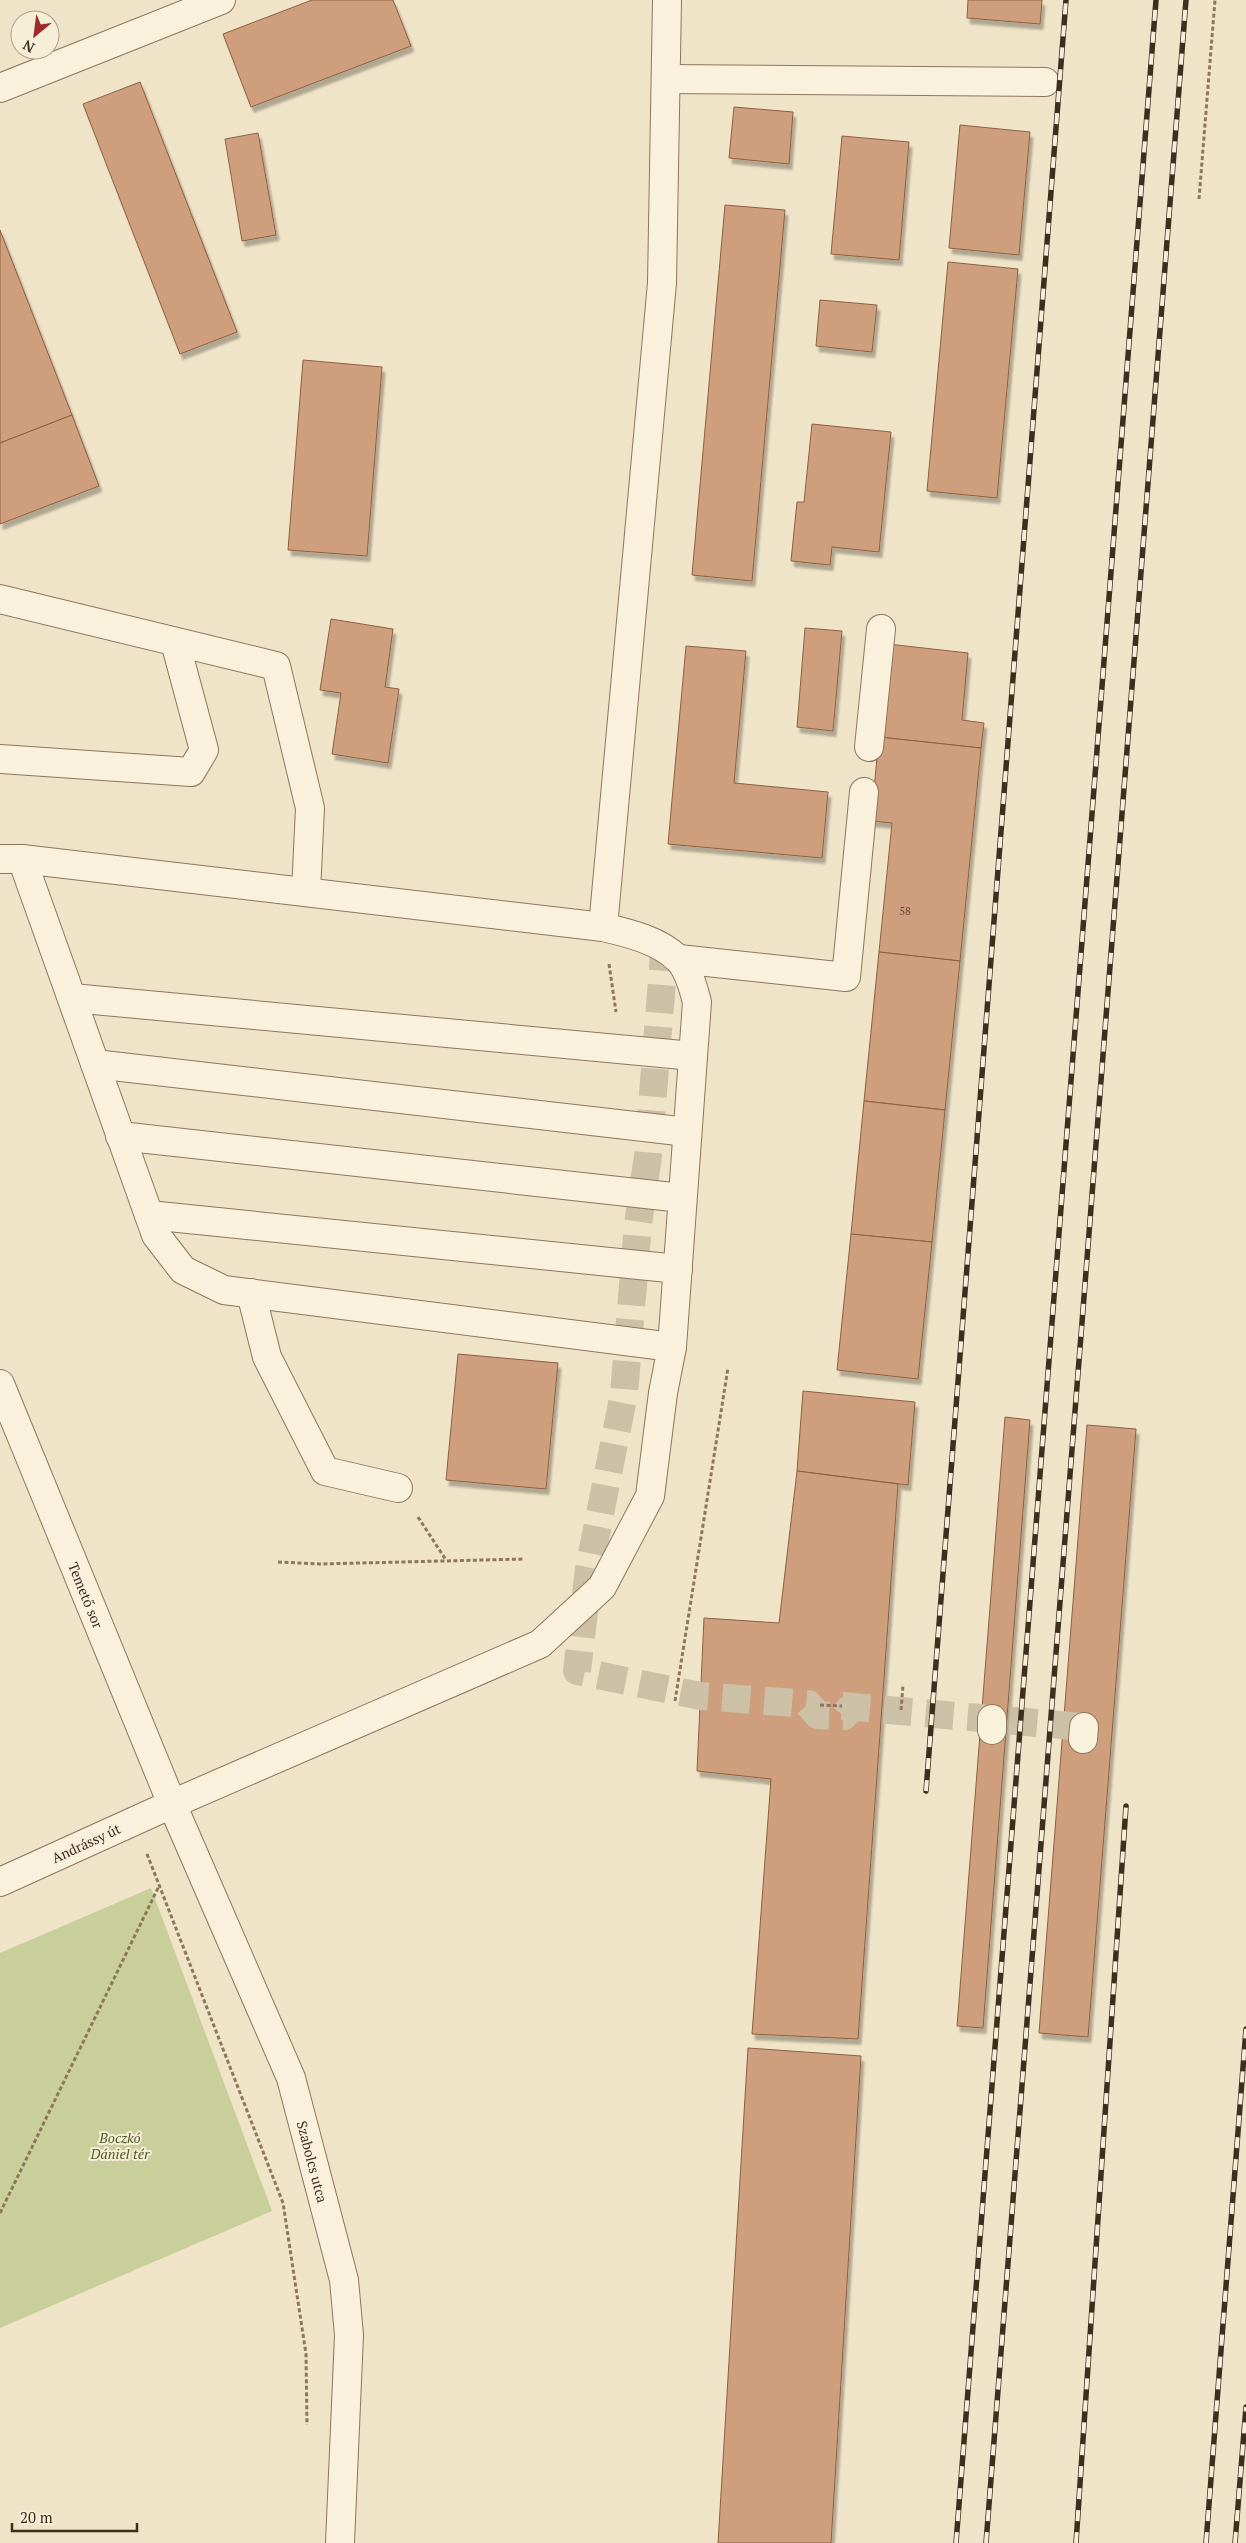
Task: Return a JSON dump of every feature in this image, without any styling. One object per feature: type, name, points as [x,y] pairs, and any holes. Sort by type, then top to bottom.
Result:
[{"type":"street","points":[[0,88],[221,0]]},
{"type":"street","points":[[603,926],[662,283],[667,0]]},
{"type":"street","points":[[666,79],[1045,82]]},
{"type":"street","points":[[0,600],[276,666],[310,808],[306,892]]},
{"type":"street","points":[[869,747],[881,629]]},
{"type":"street","points":[[0,759],[191,772],[204,750],[175,642]]},
{"type":"street","points":[[11,859],[603,926],[637,937],[662,948],[679,960],[846,976],[864,792]]},
{"type":"street","points":[[11,859],[72,998],[148,1215],[156,1234],[183,1270],[224,1290],[672,1347]]},
{"type":"street","name":"Andrássy út","points":[[0,1882],[172,1804],[540,1644],[602,1587],[650,1496],[663,1393],[672,1347],[697,1002],[691,981],[679,960]]},
{"type":"street","points":[[72,998],[693,1056]]},
{"type":"street","points":[[95,1064],[687,1132]]},
{"type":"street","points":[[120,1136],[682,1198]]},
{"type":"street","points":[[148,1215],[678,1269]]},
{"type":"street","points":[[252,1293],[267,1357],[325,1471],[398,1488]]},
{"type":"street","name":"Temető sor","points":[[0,1384],[172,1804]]},
{"type":"street","name":"Szabolcs utca","points":[[172,1804],[291,2078],[344,2280],[349,2335],[340,2543]]},
{"type":"path","points":[[1199,199],[1215,0]]},
{"type":"path","points":[[675,1701],[728,1368]]},
{"type":"path","points":[[398,1488],[446,1560]]},
{"type":"path","points":[[278,1562],[320,1564],[524,1559]]},
{"type":"path","points":[[901,1710],[903,1685]]},
{"type":"path","points":[[820,1705],[842,1706]]},
{"type":"path","points":[[134,1821],[283,2203],[306,2354],[307,2434]]},
{"type":"path","points":[[0,2213],[159,1886]]},
{"type":"green space","name":"Boczkó Dániel tér","points":[[151,1888],[272,2211],[0,2328],[0,1953]]},
{"type":"building","points":[[312,0],[393,0],[411,46],[251,107],[223,34]]},
{"type":"building","points":[[968,0],[1042,0],[1040,24],[967,18]]},
{"type":"building","points":[[140,82],[237,332],[180,354],[83,104]]},
{"type":"building","points":[[734,107],[793,112],[789,164],[729,158]]},
{"type":"building","points":[[960,125],[1030,132],[1019,255],[949,248]]},
{"type":"building","points":[[258,133],[276,235],[242,241],[225,139]]},
{"type":"building","points":[[842,136],[909,142],[899,260],[831,254]]},
{"type":"building","points":[[725,205],[785,210],[752,581],[692,575]]},
{"type":"building","points":[[0,230],[72,415],[0,443]]},
{"type":"building","points":[[948,262],[1018,269],[997,498],[927,491]]},
{"type":"building","points":[[820,300],[877,305],[872,352],[816,346]]},
{"type":"building","points":[[303,360],[382,367],[367,556],[288,550]]},
{"type":"building","points":[[72,415],[99,486],[0,524],[0,443]]},
{"type":"building","points":[[812,424],[891,432],[879,552],[832,547],[830,565],[791,561],[797,502],[804,502]]},
{"type":"building","points":[[331,619],[393,629],[385,687],[399,689],[388,763],[332,754],[341,693],[320,690]]},
{"type":"building","points":[[805,628],[842,631],[833,731],[797,727]]},
{"type":"building","points":[[888,644],[968,653],[962,720],[984,723],[981,748],[879,737]]},
{"type":"building","points":[[686,646],[746,651],[734,783],[828,792],[822,858],[668,844]]},
{"type":"building","points":[[879,737],[981,748],[960,961],[879,952],[892,823],[871,821]]},
{"type":"building","points":[[879,952],[960,961],[945,1110],[864,1101]]},
{"type":"building","points":[[864,1101],[945,1110],[932,1242],[851,1234]]},
{"type":"building","points":[[851,1234],[932,1242],[918,1379],[837,1370]]},
{"type":"building","points":[[458,1354],[558,1363],[546,1489],[446,1480]]},
{"type":"building","points":[[803,1391],[915,1402],[908,1485],[797,1471]]},
{"type":"building","points":[[1005,1417],[1030,1420],[983,2028],[957,2026]]},
{"type":"building","points":[[1087,1425],[1136,1429],[1088,2037],[1039,2033]]},
{"type":"building","points":[[797,1471],[898,1484],[858,2039],[752,2034],[771,1779],[697,1771],[704,1618],[779,1623]]},
{"type":"building","points":[[748,2048],[861,2056],[831,2543],[718,2543]]},
{"type":"tunnel","points":[[665,943],[648,1156],[638,1224],[624,1394],[589,1569],[577,1671],[701,1696],[808,1704],[818,1715],[844,1716],[852,1706]]},
{"type":"tunnel","points":[[842,1706],[1084,1727]]},
{"type":"railway","points":[[926,1791],[1066,0]]},
{"type":"railway","points":[[956,2543],[1156,0]]},
{"type":"railway","points":[[986,2543],[1186,0]]},
{"type":"railway","points":[[1076,2543],[1126,1806]]},
{"type":"railway","points":[[1206,2543],[1246,2029]]},
{"type":"railway","points":[[1235,2543],[1246,2407]]}]
